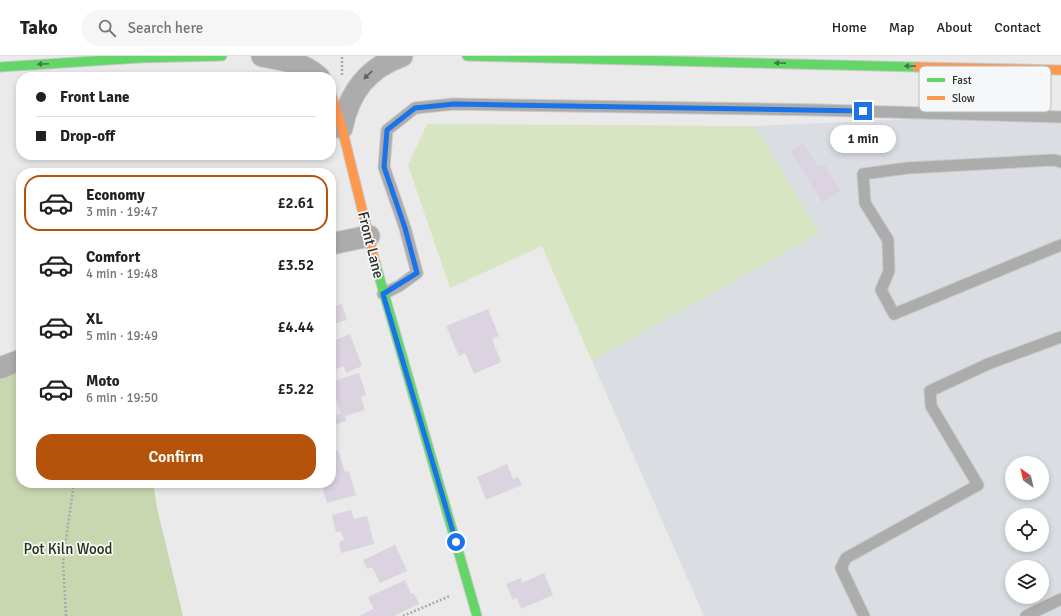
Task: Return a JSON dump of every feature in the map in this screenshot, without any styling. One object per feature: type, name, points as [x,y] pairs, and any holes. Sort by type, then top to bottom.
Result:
[{"type":"main road","points":[[0,67],[132,59],[222,56]]},
{"type":"main road","points":[[467,56],[919,67]]},
{"type":"main road","points":[[1051,70],[1061,70]]},
{"type":"main road","name":"Front Lane","points":[[336,109],[342,128],[383,294],[477,616]]},
{"type":"street","points":[[262,56],[291,61],[302,65],[312,72]]},
{"type":"street","name":"Front Lane","points":[[342,128],[345,111],[352,95],[362,81],[375,69],[390,60],[402,56]]},
{"type":"street","points":[[336,243],[369,236]]},
{"type":"street","points":[[0,368],[16,362]]},
{"type":"lane","points":[[383,294],[417,273],[405,228],[384,167],[387,130],[415,108],[454,104],[819,110],[1061,117]]},
{"type":"lane","points":[[1061,162],[1054,160],[908,168],[863,174],[865,203],[888,240],[889,271],[881,290],[894,314],[1061,245]]},
{"type":"lane","points":[[864,616],[842,568],[846,558],[978,485],[931,406],[930,391],[988,364],[1061,338]]},
{"type":"lane","points":[[1026,616],[1061,599]]},
{"type":"path","points":[[66,616],[63,561],[73,488]]},
{"type":"path","points":[[403,616],[469,587]]},
{"type":"shaded area","points":[[1061,112],[1061,616],[704,616],[592,361],[819,233],[755,126]]},
{"type":"green space","points":[[427,124],[755,126],[819,233],[592,361],[542,246],[450,288],[408,165]]},
{"type":"green space","name":"Pot Kiln Wood","points":[[16,365],[16,488],[154,488],[157,508],[183,616],[0,616],[0,371]]},
{"type":"building","points":[[803,143],[818,167],[824,164],[841,191],[823,203],[790,151]]},
{"type":"building","points":[[342,304],[347,320],[336,323],[336,306]]},
{"type":"building","points":[[488,309],[499,336],[492,339],[501,362],[474,374],[465,353],[459,356],[446,326]]},
{"type":"building","points":[[350,334],[362,366],[346,373],[344,366],[336,369],[336,340]]},
{"type":"building","points":[[359,373],[366,395],[361,397],[365,410],[345,416],[346,421],[336,424],[336,416],[341,414],[336,398],[336,380]]},
{"type":"building","points":[[338,450],[345,472],[349,471],[356,495],[327,503],[322,488],[336,488],[336,451]]},
{"type":"building","points":[[507,464],[513,479],[518,477],[522,485],[486,500],[477,477]]},
{"type":"building","points":[[351,510],[354,519],[367,516],[374,544],[341,553],[339,542],[344,540],[341,531],[336,532],[332,515]]},
{"type":"building","points":[[395,545],[407,571],[380,583],[372,567],[367,569],[363,560]]},
{"type":"building","points":[[544,573],[553,595],[521,609],[517,598],[513,600],[506,584],[521,578],[522,583]]},
{"type":"building","points":[[405,580],[411,594],[414,593],[419,604],[394,616],[359,616],[374,609],[368,597]]},
{"type":"traffic: fast","points":[[0,67],[140,58],[222,56]]},
{"type":"traffic: fast","points":[[467,56],[917,67]]},
{"type":"traffic: fast","points":[[375,262],[477,616]]},
{"type":"traffic: slow","points":[[1051,70],[1061,70]]},
{"type":"traffic: slow","points":[[336,109],[342,128],[375,262]]},
{"type":"route","points":[[456,542],[383,294],[417,273],[405,228],[384,167],[387,130],[415,108],[454,104],[863,111]]}]
